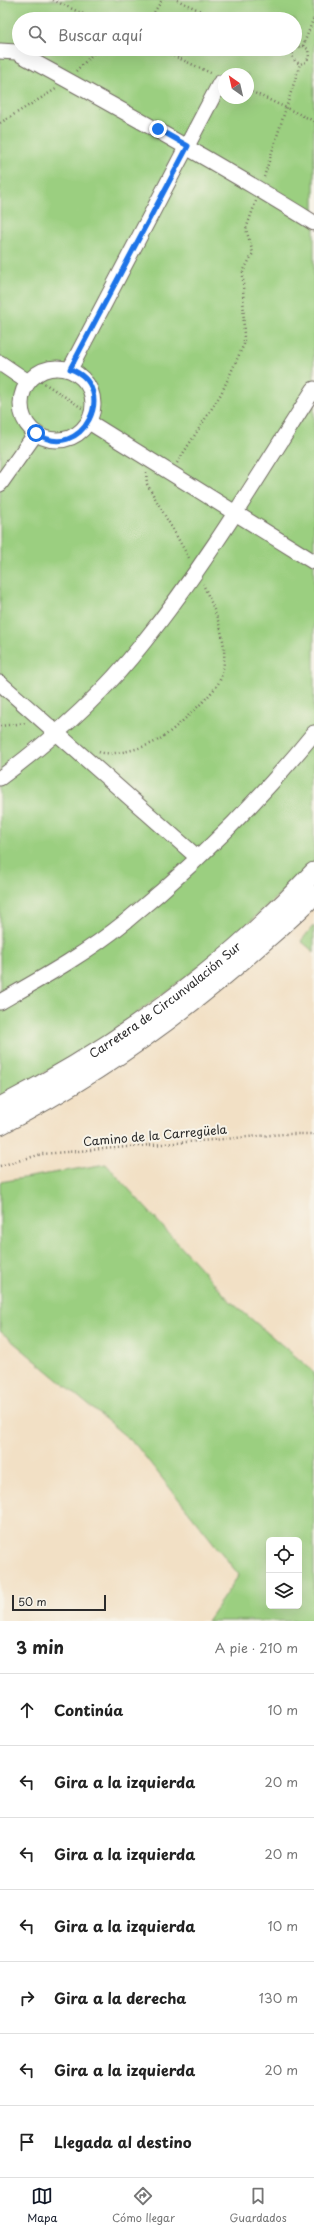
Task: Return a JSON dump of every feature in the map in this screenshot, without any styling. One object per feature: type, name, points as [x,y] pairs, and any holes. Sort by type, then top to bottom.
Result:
[{"type":"street","points":[[0,51],[12,52]]},
{"type":"street","points":[[23,56],[188,146],[314,223]]},
{"type":"street","points":[[70,369],[188,146],[218,81]]},
{"type":"street","points":[[0,363],[34,381]]},
{"type":"street","points":[[59,367],[70,369],[82,376],[90,386],[94,397],[93,410],[88,416],[82,431],[72,437],[60,440],[48,439],[36,433],[29,426],[23,416],[21,405],[22,393],[34,381],[36,374],[47,369],[59,367]]},
{"type":"street","points":[[0,778],[80,712],[143,644],[217,543],[314,390]]},
{"type":"street","points":[[88,416],[314,562]]},
{"type":"street","points":[[0,484],[36,433]]},
{"type":"street","points":[[0,684],[197,857]]},
{"type":"street","points":[[0,1002],[69,961],[124,922],[197,857],[250,806],[314,733]]},
{"type":"street","name":"Carretera de Circunvalación Sur","points":[[0,1107],[81,1062],[137,1026],[234,949],[314,872]]},
{"type":"street","name":"Carretera de Circunvalación Sur","points":[[0,1125],[68,1087],[156,1031],[233,969],[314,895]]},
{"type":"path","points":[[53,0],[79,12]]},
{"type":"path","points":[[154,12],[162,0]]},
{"type":"path","points":[[176,0],[203,12]]},
{"type":"path","points":[[300,64],[306,62],[309,57],[308,49],[303,46],[314,17]]},
{"type":"path","points":[[72,74],[91,56]]},
{"type":"path","points":[[172,56],[218,79]]},
{"type":"path","points":[[293,56],[293,59],[300,64]]},
{"type":"path","points":[[262,184],[288,108],[300,64]]},
{"type":"path","points":[[0,123],[57,88]]},
{"type":"path","points":[[254,93],[314,121]]},
{"type":"path","points":[[174,468],[221,394],[244,344],[243,272],[253,253],[246,229],[257,199]]},
{"type":"path","points":[[34,381],[88,416]]},
{"type":"path","points":[[145,465],[147,484],[192,564]]},
{"type":"path","points":[[92,749],[105,754],[117,753],[160,739],[209,696],[220,681],[224,663],[222,634],[218,616],[199,577]]},
{"type":"path","points":[[0,726],[34,722]]},
{"type":"path","name":"Camino de la Carregüela","points":[[0,1166],[42,1154],[284,1134],[314,1134]]},
{"type":"green space","points":[[0,0],[314,0],[314,862],[211,958],[98,1042],[0,1098]]},
{"type":"green space","points":[[314,925],[314,952],[301,941]]},
{"type":"green space","points":[[106,1164],[230,1301],[314,1372],[314,1621],[207,1621],[239,1575],[135,1444],[0,1331],[0,1182]]},
{"type":"route","points":[[36,433],[48,439],[60,440],[72,437],[82,431],[89,422],[93,410],[94,397],[90,386],[82,376],[70,369],[188,146],[158,129]]}]
